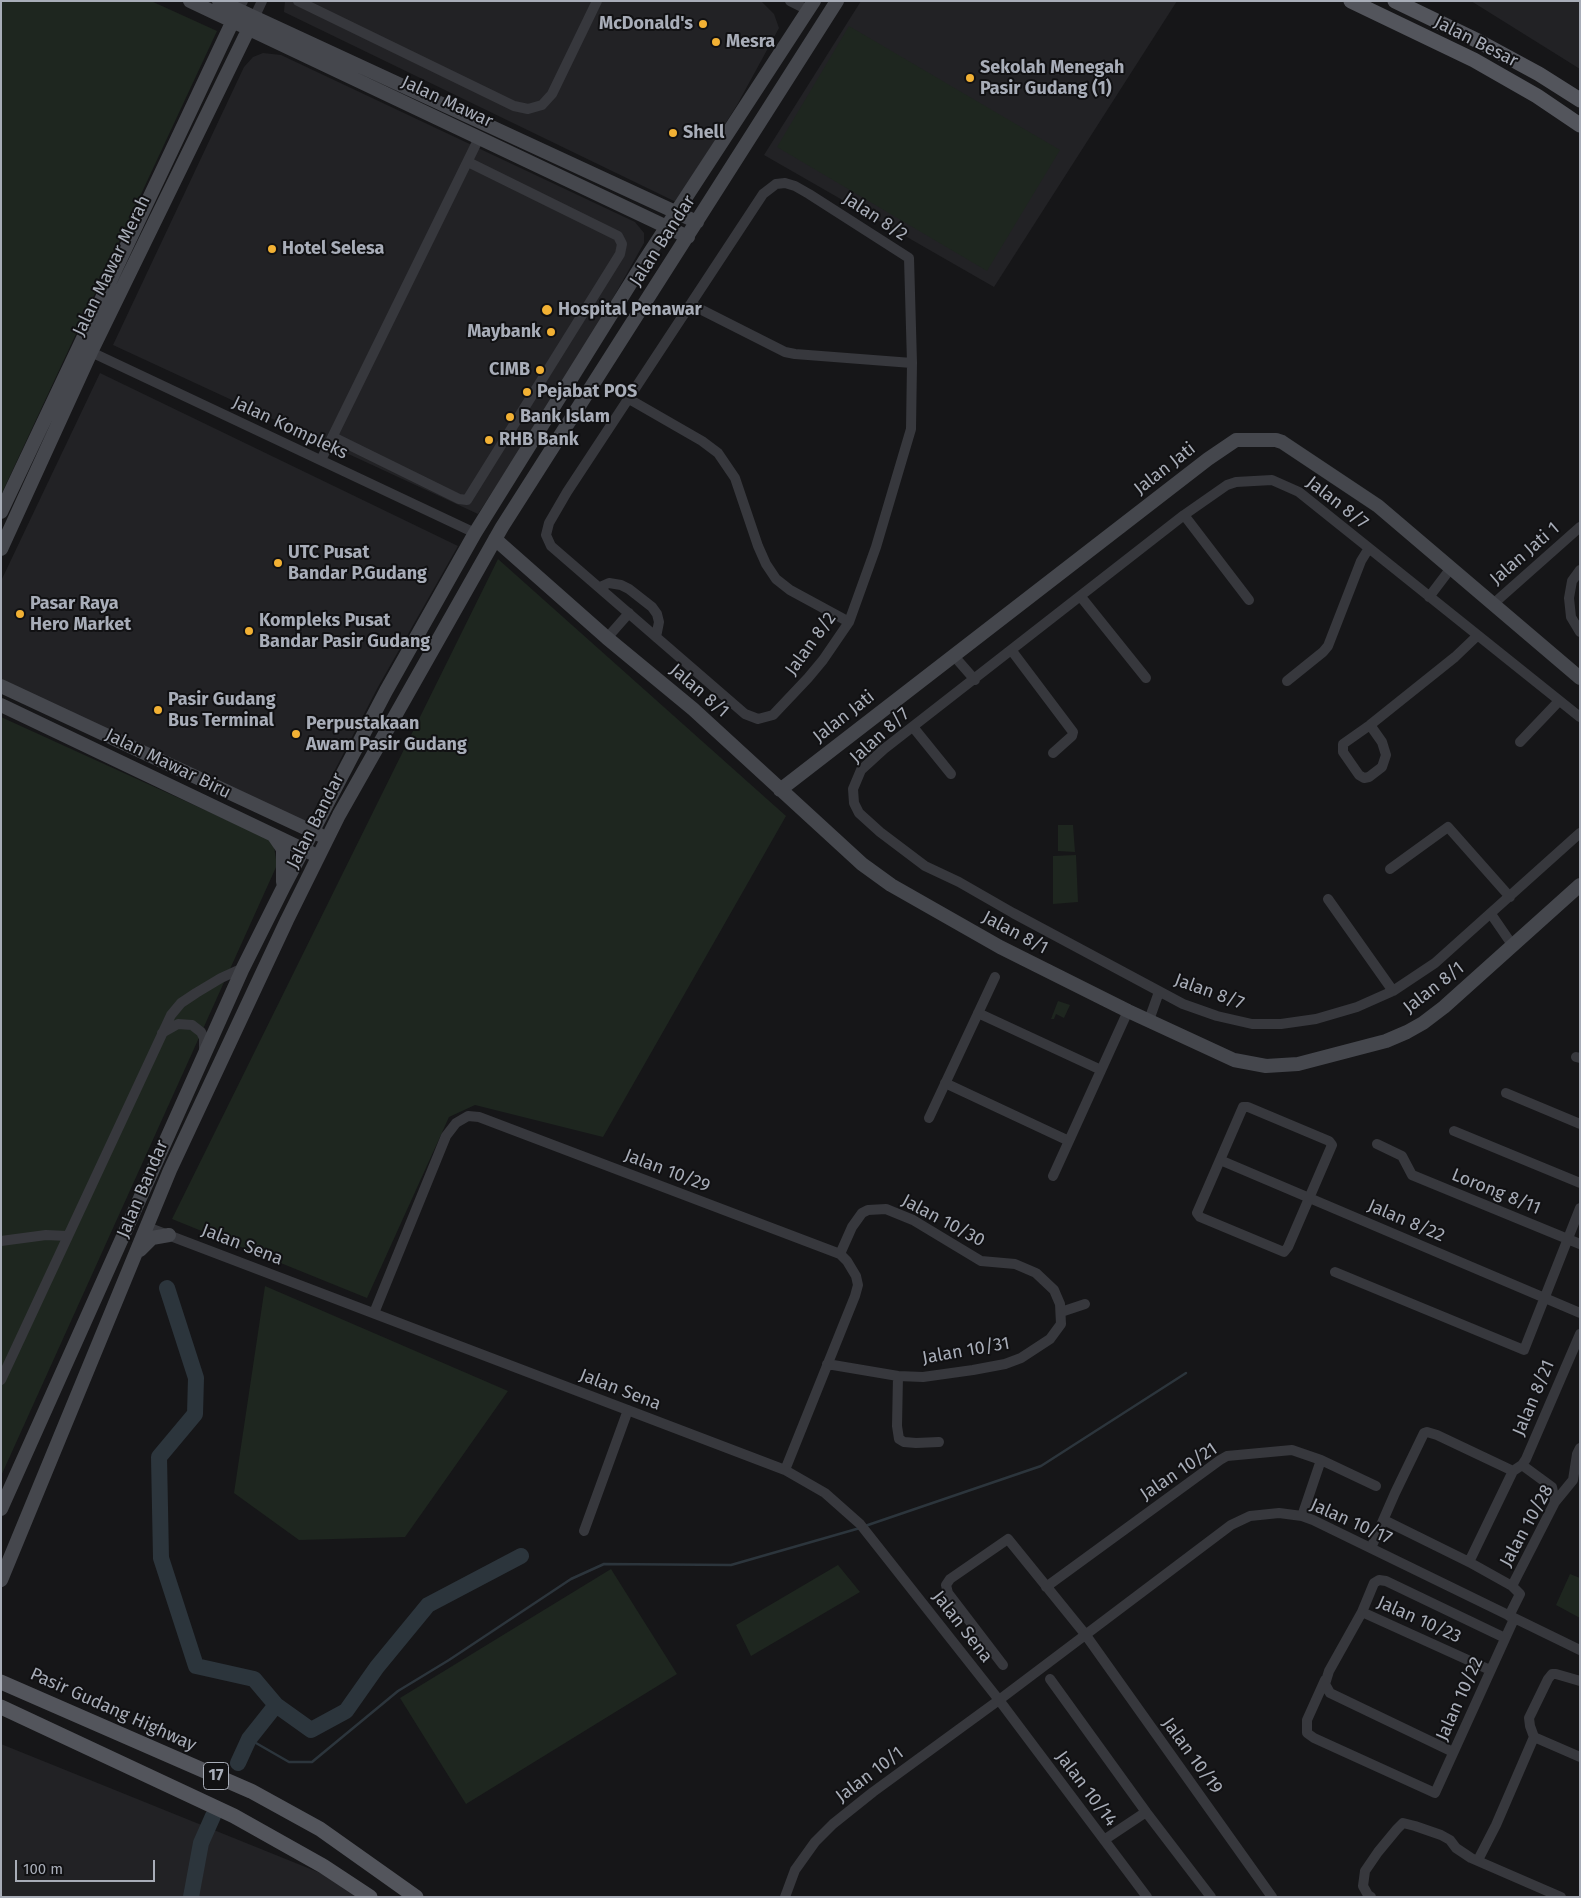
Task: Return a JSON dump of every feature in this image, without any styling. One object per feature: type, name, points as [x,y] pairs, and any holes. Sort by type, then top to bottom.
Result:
[{"type":"main road","name":"Jalan Besar","points":[[1351,1],[1474,60],[1580,124]]},
{"type":"main road","name":"Jalan Besar","points":[[1395,1],[1478,41],[1539,74],[1580,100]]},
{"type":"main road","points":[[1,1670],[20,1690]]},
{"type":"main road","name":"Pasir Gudang Highway","points":[[1,1682],[251,1791],[320,1829],[416,1897]]},
{"type":"main road","name":"17","points":[[5,1710],[234,1816],[323,1866],[370,1897]]},
{"type":"street","name":"Jalan Mawar","points":[[190,1],[238,11]]},
{"type":"street","name":"Jalan Mawar","points":[[219,1],[238,11],[252,24],[479,138],[688,237]]},
{"type":"street","name":"Jalan Mawar Merah","points":[[1,549],[184,158],[262,1]]},
{"type":"street","points":[[298,1],[514,106],[528,109],[542,105],[552,94],[597,1]]},
{"type":"street","name":"Jalan Bandar","points":[[1,1508],[243,968],[282,888],[386,691],[475,533],[667,227],[811,6],[790,1]]},
{"type":"street","name":"Jalan Bandar","points":[[1,1580],[170,1170],[287,920],[328,838],[495,539],[837,1]]},
{"type":"street","name":"Jalan Mawar Merah","points":[[1,512],[238,11]]},
{"type":"street","name":"Jalan Mawar","points":[[252,24],[697,222]]},
{"type":"street","points":[[321,460],[479,138]]},
{"type":"street","points":[[333,437],[460,499],[467,500],[620,254],[622,244],[618,236],[468,162]]},
{"type":"street","name":"Jalan 8/2","points":[[776,184],[792,184],[909,258],[912,363],[911,434],[876,547],[848,622],[823,660],[773,716],[762,719],[753,718],[745,714],[551,546],[546,535],[547,529],[567,492],[765,192],[776,184]]},
{"type":"street","points":[[692,304],[785,352],[912,363]]},
{"type":"street","name":"Jalan Kompleks","points":[[92,352],[475,533]]},
{"type":"street","points":[[629,399],[702,441],[718,454],[735,478],[758,546],[766,564],[776,579],[790,590],[848,622]]},
{"type":"street","name":"Jalan Jati","points":[[780,790],[1193,471],[1236,440],[1272,440],[1282,442],[1378,506],[1580,678]]},
{"type":"street","name":"Jalan 8/7","points":[[1580,717],[1299,492],[1272,480],[1236,482],[1227,485],[1184,515],[975,680],[884,749],[859,772],[853,789],[853,800],[860,813],[880,832],[925,866],[959,882],[1013,914],[1183,1004],[1217,1016],[1252,1024],[1267,1025],[1316,1019],[1357,1007],[1393,991],[1435,963],[1580,833]]},
{"type":"street","points":[[1184,515],[1249,600]]},
{"type":"street","name":"Jalan Jati 1","points":[[1492,605],[1580,527]]},
{"type":"street","name":"Jalan 8/1","points":[[495,539],[607,638],[693,709],[862,864],[891,885],[1000,947],[1128,1011],[1234,1060],[1266,1066],[1298,1064],[1386,1041],[1415,1028],[1444,1007],[1580,885]]},
{"type":"street","points":[[1287,681],[1328,646],[1361,562],[1369,548]]},
{"type":"street","points":[[1429,597],[1451,568]]},
{"type":"street","points":[[1580,570],[1572,581],[1569,598],[1571,617],[1580,632]]},
{"type":"street","points":[[600,587],[609,583],[618,584],[629,589],[652,607],[657,614],[659,622],[656,637]]},
{"type":"street","points":[[1081,597],[1146,678]]},
{"type":"street","points":[[607,638],[629,613]]},
{"type":"street","points":[[1370,725],[1382,742],[1386,755],[1382,767],[1369,777],[1364,778],[1359,775],[1344,752],[1342,747],[1345,742],[1370,725],[1455,657],[1477,636]]},
{"type":"street","points":[[1012,651],[1073,732],[1072,736],[1053,753]]},
{"type":"street","points":[[954,656],[975,680]]},
{"type":"street","name":"Jalan Mawar Biru","points":[[1,686],[328,838]]},
{"type":"street","points":[[1520,742],[1559,701]]},
{"type":"street","name":"Jalan Mawar Biru","points":[[1,705],[318,857]]},
{"type":"street","points":[[913,727],[951,774]]},
{"type":"street","points":[[1390,869],[1448,827],[1510,897]]},
{"type":"street","points":[[274,836],[283,849],[282,888]]},
{"type":"street","points":[[1328,899],[1393,991]]},
{"type":"street","points":[[1491,914],[1513,946]]},
{"type":"street","points":[[1,1380],[170,1015],[181,1003],[221,978],[243,968]]},
{"type":"street","points":[[929,1118],[995,977]]},
{"type":"street","points":[[1149,1020],[1159,992]]},
{"type":"street","points":[[1053,1176],[1128,1011]]},
{"type":"street","points":[[978,1013],[1101,1070]]},
{"type":"street","points":[[161,1034],[178,1024],[192,1025],[198,1029],[204,1038],[204,1058]]},
{"type":"street","points":[[945,1083],[1069,1141]]},
{"type":"street","points":[[1506,1093],[1580,1124]]},
{"type":"street","points":[[1248,1106],[1331,1143],[1332,1147],[1287,1250],[1281,1252],[1198,1216],[1198,1211],[1220,1160],[1242,1109],[1248,1106]]},
{"type":"street","name":"Jalan 10/29","points":[[374,1313],[446,1136],[456,1123],[468,1116],[479,1117],[840,1254]]},
{"type":"street","points":[[1454,1131],[1580,1183]]},
{"type":"street","name":"Lorong 8/11","points":[[1377,1144],[1402,1156],[1412,1176],[1580,1244]]},
{"type":"street","name":"Jalan 8/22","points":[[1220,1160],[1580,1313]]},
{"type":"street","points":[[145,1186],[139,1215],[147,1227]]},
{"type":"street","points":[[1335,1272],[1524,1350],[1580,1208]]},
{"type":"street","name":"Jalan 10/30","points":[[840,1254],[852,1227],[862,1213],[868,1210],[886,1209],[913,1220],[982,1261],[1015,1264],[1036,1273],[1054,1290],[1061,1312]]},
{"type":"street","points":[[116,1251],[137,1227],[147,1227]]},
{"type":"street","name":"Jalan Sena","points":[[147,1227],[785,1470],[825,1493],[860,1524],[999,1700]]},
{"type":"street","points":[[1,1241],[46,1235],[67,1236]]},
{"type":"street","points":[[134,1258],[152,1238],[169,1235]]},
{"type":"street","points":[[785,1470],[858,1285],[853,1269],[840,1254]]},
{"type":"street","points":[[1061,1312],[1085,1304]]},
{"type":"street","name":"Jalan 10/31","points":[[827,1364],[898,1376],[933,1376],[1004,1364],[1021,1358],[1050,1339],[1061,1324],[1061,1312]]},
{"type":"street","name":"Jalan 8/21","points":[[1469,1562],[1517,1468],[1580,1334]]},
{"type":"street","points":[[898,1376],[897,1426],[900,1439],[904,1442],[916,1443],[939,1442]]},
{"type":"street","points":[[584,1531],[628,1410]]},
{"type":"street","points":[[1371,1548],[1402,1478],[1424,1433],[1427,1432],[1517,1468],[1552,1487],[1555,1502]]},
{"type":"street","name":"Jalan 10/28","points":[[1512,1617],[1520,1594],[1512,1586],[1555,1502],[1573,1480],[1577,1454],[1580,1448]]},
{"type":"street","name":"Jalan 10/21","points":[[1046,1587],[1224,1458],[1292,1450],[1321,1460],[1376,1486]]},
{"type":"street","points":[[1302,1516],[1321,1460]]},
{"type":"street","name":"Jalan 10/17","points":[[999,1700],[1231,1525],[1250,1516],[1279,1512],[1302,1516],[1333,1529],[1580,1650]]},
{"type":"street","points":[[1384,1520],[1469,1562],[1512,1586]]},
{"type":"street","name":"Jalan 10/19","points":[[1003,1665],[948,1593],[946,1585],[1008,1539],[1085,1634],[1272,1897]]},
{"type":"street","points":[[1453,1752],[1330,1692],[1325,1684],[1326,1679],[1362,1612],[1374,1583],[1379,1580],[1386,1581],[1505,1638]]},
{"type":"street","name":"Jalan 10/23","points":[[1362,1612],[1490,1670]]},
{"type":"street","name":"Jalan 10/22","points":[[1326,1679],[1307,1720],[1307,1733],[1314,1738],[1435,1793],[1505,1638],[1512,1617]]},
{"type":"street","points":[[1580,1681],[1552,1674],[1528,1718],[1534,1737],[1580,1757]]},
{"type":"street","points":[[1050,1679],[1210,1897]]},
{"type":"street","name":"Jalan 10/14","points":[[999,1700],[1147,1897]]},
{"type":"street","name":"Jalan 10/1","points":[[785,1897],[795,1870],[815,1842],[833,1824],[873,1792],[999,1700]]},
{"type":"street","points":[[1478,1860],[1496,1825],[1534,1737]]},
{"type":"street","points":[[1104,1840],[1146,1812]]},
{"type":"street","points":[[1372,1897],[1368,1895],[1363,1886],[1365,1872],[1378,1852],[1403,1823],[1447,1838],[1460,1851],[1561,1897]]},
{"type":"shaded area","points":[[1,1],[151,1],[217,31],[1,495]]},
{"type":"shaded area","points":[[285,1],[761,1],[774,14],[779,28],[737,105],[676,202],[284,12]]},
{"type":"shaded area","name":"Sekolah Menegah Pasir Gudang (1)","points":[[861,1],[1177,1],[994,287],[764,155]]},
{"type":"shaded area","points":[[1471,1],[1580,1],[1580,69]]},
{"type":"shaded area","points":[[849,26],[1060,150],[987,271],[777,147]]},
{"type":"shaded area","points":[[263,53],[281,55],[635,222],[644,233],[644,243],[573,369],[478,514],[113,345],[244,67],[253,57]]},
{"type":"shaded area","points":[[100,373],[458,546],[378,687],[310,818],[304,821],[296,821],[1,679],[1,581]]},
{"type":"shaded area","points":[[498,559],[786,816],[603,1137],[475,1105],[449,1117],[367,1298],[172,1219]]},
{"type":"shaded area","points":[[1,717],[273,841],[277,865],[1,1476]]},
{"type":"shaded area","points":[[1058,825],[1073,825],[1075,852],[1058,851]]},
{"type":"shaded area","points":[[1076,855],[1078,902],[1053,904],[1053,856]]},
{"type":"shaded area","points":[[1058,1001],[1070,1005],[1064,1018],[1056,1014],[1054,1019],[1051,1019]]},
{"type":"shaded area","points":[[265,1286],[508,1391],[405,1537],[299,1540],[234,1493]]},
{"type":"shaded area","points":[[838,1565],[860,1592],[751,1656],[736,1625]]},
{"type":"shaded area","points":[[611,1569],[677,1674],[466,1804],[400,1698]]},
{"type":"shaded area","points":[[1570,1574],[1580,1578],[1580,1618],[1556,1605]]},
{"type":"shaded area","points":[[1,1744],[355,1887],[364,1897],[1,1897]]},
{"type":"waterway","points":[[167,1288],[196,1378],[195,1414],[159,1457],[161,1558],[196,1666],[254,1679],[276,1705],[249,1739],[238,1763]]},
{"type":"waterway","points":[[865,1526],[1041,1466],[1186,1373]]},
{"type":"waterway","points":[[249,1739],[289,1762],[312,1762],[398,1691],[449,1660],[571,1579],[604,1564],[731,1565],[860,1528]]},
{"type":"waterway","points":[[276,1705],[311,1730],[346,1711],[377,1667],[428,1605],[521,1556]]},
{"type":"waterway","points":[[191,1897],[201,1843],[213,1816]]},
{"type":"place","name":"McDonald's","points":[[703,24]]},
{"type":"place","name":"Mesra","points":[[716,42]]},
{"type":"place","name":"Sekolah Menegah Pasir Gudang (1)","points":[[970,78]]},
{"type":"place","name":"Shell","points":[[673,133]]},
{"type":"place","name":"Hotel Selesa","points":[[272,249]]},
{"type":"place","name":"Hospital Penawar","points":[[547,310]]},
{"type":"place","name":"Maybank","points":[[551,332]]},
{"type":"place","name":"CIMB","points":[[540,370]]},
{"type":"place","name":"Pejabat POS","points":[[527,392]]},
{"type":"place","name":"Bank Islam","points":[[510,417]]},
{"type":"place","name":"RHB Bank","points":[[489,440]]},
{"type":"place","name":"UTC Pusat Bandar P.Gudang","points":[[278,563]]},
{"type":"place","name":"Pasar Raya Hero Market","points":[[20,614]]},
{"type":"place","name":"Kompleks Pusat Bandar Pasir Gudang","points":[[249,631]]},
{"type":"place","name":"Pasir Gudang Bus Terminal","points":[[158,710]]},
{"type":"place","name":"Perpustakaan Awam Pasir Gudang","points":[[296,734]]}]
